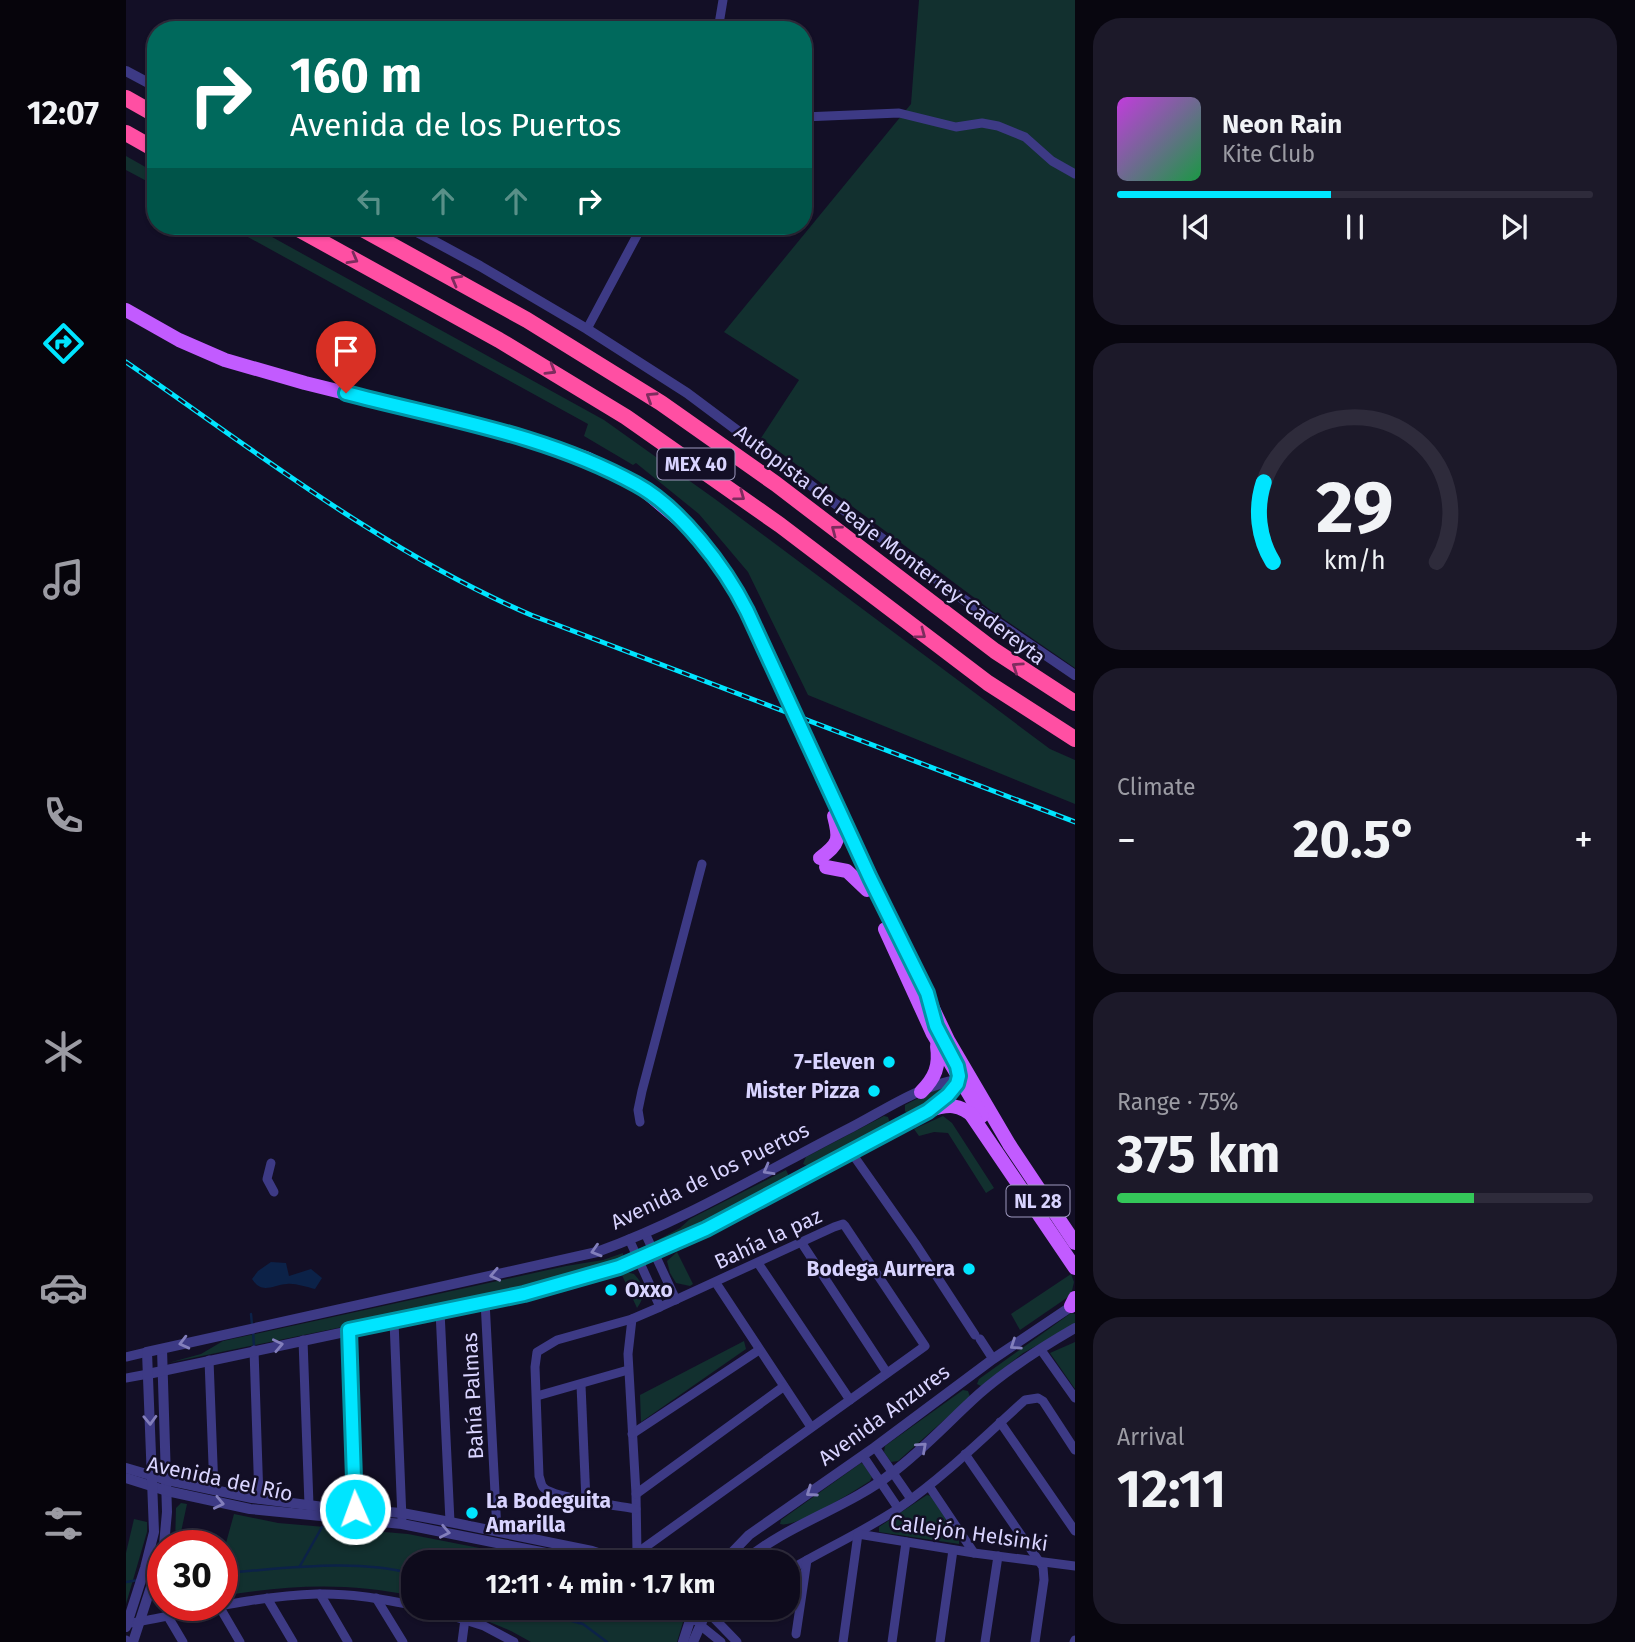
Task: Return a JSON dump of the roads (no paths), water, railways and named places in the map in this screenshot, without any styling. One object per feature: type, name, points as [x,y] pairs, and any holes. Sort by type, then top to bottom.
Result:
[{"type":"highway","points":[[126,99],[147,110]]},
{"type":"highway","points":[[126,133],[147,145]]},
{"type":"highway","name":"MEX 40","points":[[309,235],[499,340],[626,416],[780,525],[998,690],[1075,739]]},
{"type":"highway","name":"Autopista de Peaje Monterrey-Cadereyta","points":[[373,235],[518,315],[661,403],[776,484],[995,652],[1075,703]]},
{"type":"main road","name":"NL 28","points":[[126,310],[179,340],[225,360],[305,383],[523,437],[588,459],[630,481],[665,506],[698,538],[739,594],[948,1040],[1006,1149],[1074,1245]]},
{"type":"main road","name":"NL 28","points":[[630,481],[634,488],[695,541],[737,600],[933,1034],[959,1080]]},
{"type":"main road","points":[[834,816],[837,842],[823,862],[847,871],[867,890]]},
{"type":"main road","points":[[927,993],[932,1015],[957,1066],[959,1080],[967,1086],[1006,1149],[1017,1184]]},
{"type":"main road","points":[[921,1092],[932,1080],[937,1069],[938,1051],[933,1034]]},
{"type":"main road","points":[[928,1111],[954,1105],[970,1113],[1006,1149]]},
{"type":"main road","points":[[970,1113],[1075,1268]]},
{"type":"street","points":[[720,21],[723,0]]},
{"type":"street","points":[[126,71],[147,82]]},
{"type":"street","points":[[812,117],[899,113],[956,127],[977,123],[998,126],[1025,137],[1052,161],[1075,174]]},
{"type":"street","points":[[423,235],[587,329],[696,399],[963,599],[1075,675]]},
{"type":"street","points":[[587,329],[637,235]]},
{"type":"street","points":[[640,1122],[638,1110],[642,1091],[702,863]]},
{"type":"street","name":"Avenida de los Puertos","points":[[126,1357],[578,1256],[645,1233],[732,1191],[921,1092],[959,1080]]},
{"type":"street","name":"Avenida de los Puertos","points":[[126,1378],[571,1282],[639,1259],[686,1239],[928,1111],[948,1095],[959,1080]]},
{"type":"street","points":[[851,1152],[993,1359]]},
{"type":"street","points":[[793,1157],[805,1177]]},
{"type":"street","points":[[271,1163],[267,1179],[274,1192]]},
{"type":"street","name":"Bahía la paz","points":[[636,1509],[550,1492],[543,1487],[539,1476],[537,1352],[541,1347],[557,1340],[660,1307],[843,1224],[925,1346],[641,1550]]},
{"type":"street","points":[[645,1233],[676,1300]]},
{"type":"street","points":[[629,1239],[660,1307]]},
{"type":"street","points":[[801,1242],[887,1373]]},
{"type":"street","points":[[758,1263],[850,1400]]},
{"type":"street","points":[[716,1283],[811,1427]]},
{"type":"street","name":"Bahía Palmas","points":[[485,1301],[497,1531]]},
{"type":"street","name":"Avenida Anzures","points":[[734,1550],[993,1359],[1074,1304]]},
{"type":"street","points":[[440,1311],[450,1522]]},
{"type":"street","points":[[632,1318],[628,1337],[628,1370],[637,1550]]},
{"type":"street","points":[[394,1321],[402,1519]]},
{"type":"street","name":"Avenida Anzures","points":[[759,1550],[781,1534],[846,1502],[893,1473],[979,1394],[1075,1328]]},
{"type":"street","points":[[349,1330],[355,1509]]},
{"type":"street","points":[[303,1340],[309,1506]]},
{"type":"street","points":[[162,1349],[167,1485],[164,1530]]},
{"type":"street","points":[[254,1350],[254,1502]]},
{"type":"street","points":[[632,1434],[759,1350]]},
{"type":"street","points":[[1041,1350],[1075,1398]]},
{"type":"street","points":[[147,1352],[154,1530]]},
{"type":"street","points":[[209,1360],[214,1490]]},
{"type":"street","points":[[537,1396],[628,1370]]},
{"type":"street","points":[[967,1378],[979,1394]]},
{"type":"street","points":[[581,1385],[586,1500]]},
{"type":"street","points":[[636,1494],[783,1387]]},
{"type":"street","points":[[800,1564],[858,1534],[929,1486],[1025,1400],[1038,1398],[1043,1401],[1075,1450]]},
{"type":"street","points":[[1000,1422],[1075,1531]]},
{"type":"street","points":[[875,1447],[911,1499]]},
{"type":"street","points":[[965,1454],[1041,1562],[1044,1580],[1035,1642]]},
{"type":"street","points":[[863,1456],[898,1508]]},
{"type":"street","name":"Avenida del Río","points":[[126,1468],[153,1482]]},
{"type":"street","name":"Avenida del Río","points":[[126,1478],[254,1502],[450,1522],[592,1550]]},
{"type":"street","name":"Avenida del Río","points":[[167,1485],[214,1490],[254,1502],[355,1509],[539,1550]]},
{"type":"street","points":[[929,1486],[974,1553]]},
{"type":"street","points":[[771,1520],[781,1534]]},
{"type":"street","points":[[843,1642],[858,1534]]},
{"type":"street","name":"Callejón Helsinki","points":[[858,1534],[1075,1566]]},
{"type":"street","points":[[892,1642],[906,1542]]},
{"type":"street","points":[[940,1642],[953,1550]]},
{"type":"street","points":[[985,1642],[998,1556]]},
{"type":"street","points":[[796,1634],[807,1560]]},
{"type":"street","points":[[126,1625],[137,1593],[147,1576]]},
{"type":"street","points":[[320,1594],[348,1642]]},
{"type":"street","points":[[238,1603],[320,1594],[401,1603]]},
{"type":"street","points":[[267,1598],[293,1642]]},
{"type":"street","points":[[376,1598],[403,1642]]},
{"type":"street","points":[[133,1642],[147,1604]]},
{"type":"street","points":[[126,1625],[147,1620]]},
{"type":"street","points":[[462,1642],[465,1620]]},
{"type":"street","points":[[467,1620],[514,1642]]},
{"type":"street","points":[[682,1642],[690,1620]]},
{"type":"street","points":[[697,1620],[721,1642]]},
{"type":"street","points":[[693,1642],[702,1620]]},
{"type":"street","points":[[716,1620],[737,1642]]},
{"type":"street","points":[[171,1621],[183,1642]]},
{"type":"street","points":[[228,1621],[240,1642]]},
{"type":"water","points":[[271,1262],[286,1263],[289,1276],[311,1269],[322,1278],[315,1289],[290,1284],[260,1287],[252,1279]]},
{"type":"waterway","points":[[251,1314],[252,1325]]},
{"type":"waterway","points":[[253,1332],[254,1346]]},
{"type":"waterway","points":[[300,1566],[322,1527]]},
{"type":"waterway","points":[[238,1572],[343,1566],[401,1571]]},
{"type":"waterway","points":[[126,1582],[139,1580]]},
{"type":"waterway","points":[[568,1620],[583,1624],[607,1642]]},
{"type":"waterway","points":[[579,1623],[582,1620]]},
{"type":"railway","points":[[126,362],[322,499],[424,562],[477,590],[531,615],[1075,822]]},
{"type":"place","name":"7-Eleven","points":[[889,1062]]},
{"type":"place","name":"Mister Pizza","points":[[874,1091]]},
{"type":"place","name":"Bodega Aurrera","points":[[969,1269]]},
{"type":"place","name":"Oxxo","points":[[611,1290]]},
{"type":"place","name":"La Bodeguita Amarilla","points":[[472,1513]]}]
